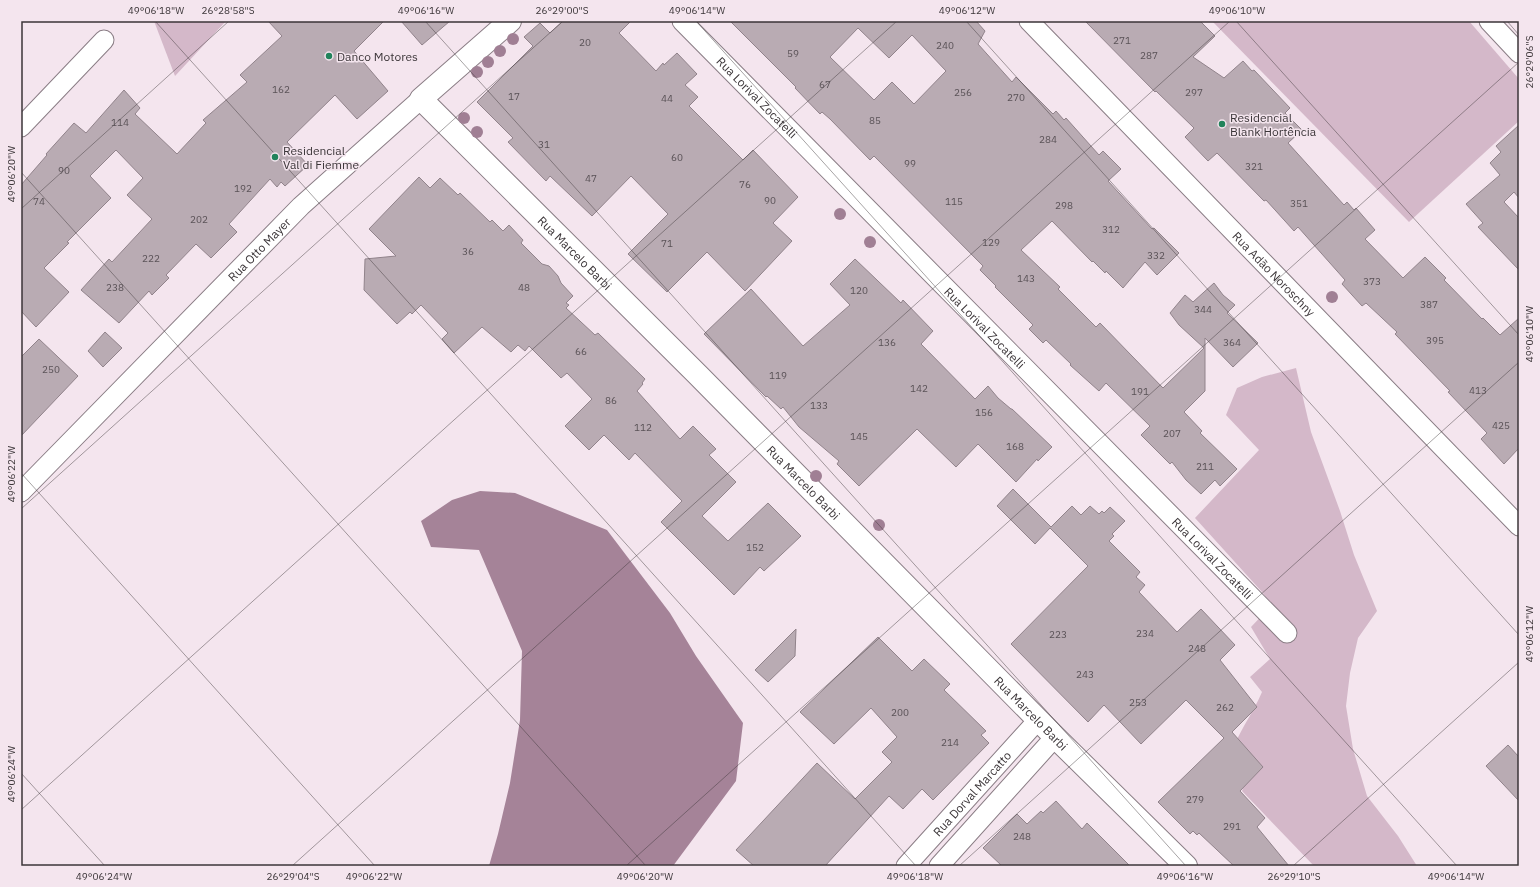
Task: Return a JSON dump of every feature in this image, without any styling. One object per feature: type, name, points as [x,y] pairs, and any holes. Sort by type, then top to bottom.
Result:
[{"type":"street","name":"Rua Otto Mayer","points":[[21,492],[301,206],[510,21]]},
{"type":"street","name":"Rua Lorival Zocatelli","points":[[682,21],[1287,633]]},
{"type":"street","name":"Rua Adão Noroschny","points":[[1028,21],[1519,526]]},
{"type":"street","points":[[1489,21],[1519,53]]},
{"type":"street","points":[[21,128],[104,40]]},
{"type":"street","name":"Rua Marcelo Barbi","points":[[421,99],[698,375],[1038,720],[1186,866]]},
{"type":"street","name":"Rua Dorval Marcatto","points":[[906,866],[1038,720]]},
{"type":"street","name":"Rua Dorval Marcatto","points":[[939,866],[1055,737]]},
{"type":"shaded area","points":[[154,21],[226,21],[175,76]]},
{"type":"shaded area","points":[[1212,21],[1469,21],[1519,79],[1519,121],[1409,222]]},
{"type":"shaded area","points":[[1296,368],[1311,432],[1340,511],[1354,555],[1377,611],[1358,638],[1350,673],[1346,706],[1353,749],[1367,796],[1398,836],[1417,866],[1314,866],[1242,791],[1252,765],[1234,746],[1262,692],[1250,677],[1270,659],[1251,627],[1271,606],[1263,593],[1195,518],[1259,450],[1226,415],[1237,388],[1262,377]]},
{"type":"shaded area","points":[[480,491],[515,493],[607,530],[670,613],[696,656],[743,723],[736,781],[673,866],[489,866],[510,783],[520,720],[522,651],[479,550],[431,547],[421,521],[452,500]]},
{"type":"building","points":[[268,21],[384,21],[354,51],[388,91],[357,119],[335,95],[287,142],[308,165],[285,186],[281,182],[277,187],[270,179],[229,224],[237,232],[211,258],[196,244],[166,275],[169,278],[152,295],[149,291],[119,323],[81,290],[109,259],[112,262],[152,219],[127,195],[143,178],[116,150],[90,176],[111,198],[67,242],[69,243],[44,268],[69,292],[36,327],[21,311],[21,185],[74,123],[86,133],[124,90],[140,108],[135,114],[177,154],[206,123],[203,120],[247,82],[240,75],[282,36]]},
{"type":"building","points":[[401,21],[450,21],[422,45]]},
{"type":"building","points":[[563,21],[631,21],[619,33],[656,71],[663,63],[664,65],[677,53],[697,74],[685,85],[698,97],[689,106],[743,160],[753,150],[798,197],[773,223],[792,241],[745,291],[707,252],[667,292],[628,254],[668,214],[631,176],[592,216],[550,176],[546,181],[508,142],[513,138],[477,102],[533,46],[524,37],[540,23],[550,33]]},
{"type":"building","points":[[730,21],[976,21],[985,31],[978,44],[1012,82],[1016,77],[1053,114],[1056,111],[1064,120],[1066,118],[1099,155],[1103,151],[1121,169],[1108,181],[1152,229],[1154,228],[1179,253],[1157,275],[1145,262],[1123,288],[1106,271],[1105,273],[1093,261],[1092,262],[1052,221],[1021,250],[1060,287],[1058,289],[1096,327],[1100,323],[1163,388],[1204,348],[1179,325],[1170,313],[1185,295],[1193,302],[1214,283],[1223,295],[1235,305],[1227,313],[1258,343],[1233,367],[1205,338],[1205,391],[1184,412],[1202,431],[1200,433],[1237,469],[1220,486],[1215,480],[1201,494],[1186,480],[1172,462],[1170,464],[1141,435],[1150,426],[1106,383],[1099,391],[1070,365],[1071,364],[1046,340],[1043,343],[1029,329],[1033,325],[980,270],[983,266],[874,156],[870,160],[830,119],[822,112],[820,114],[795,88],[796,87]],"holes":[[[858,28],[889,58],[912,35],[946,71],[914,104],[892,82],[874,100],[830,57]]]},
{"type":"building","points":[[1085,21],[1200,21],[1215,36],[1193,57],[1224,78],[1243,61],[1252,71],[1254,70],[1290,108],[1285,113],[1302,130],[1288,143],[1344,205],[1347,202],[1354,210],[1356,208],[1375,230],[1365,239],[1403,278],[1425,257],[1446,278],[1444,280],[1500,335],[1519,318],[1519,448],[1504,464],[1481,439],[1487,433],[1448,392],[1450,391],[1395,334],[1397,332],[1366,303],[1362,306],[1342,284],[1345,280],[1298,227],[1294,231],[1266,200],[1264,201],[1217,153],[1208,161],[1185,137],[1194,128],[1156,91],[1155,92]]},
{"type":"building","points":[[1519,125],[1519,198],[1514,192],[1504,202],[1519,218],[1519,270],[1478,227],[1483,223],[1466,204],[1500,175],[1490,163],[1501,152],[1496,146]]},
{"type":"building","points":[[419,177],[430,188],[440,178],[458,195],[460,193],[490,222],[492,220],[503,231],[509,225],[523,240],[521,243],[542,264],[549,266],[558,276],[561,283],[573,296],[566,303],[569,305],[566,308],[595,335],[598,333],[645,379],[637,391],[680,439],[693,426],[716,449],[709,455],[736,482],[702,516],[728,541],[768,503],[801,536],[764,571],[760,567],[734,595],[661,522],[682,501],[635,453],[629,460],[604,435],[589,450],[565,426],[592,399],[567,373],[561,378],[529,346],[525,351],[518,345],[511,352],[482,327],[454,353],[442,339],[448,333],[421,305],[412,314],[410,312],[397,324],[364,290],[365,259],[396,256],[369,229]]},
{"type":"building","points":[[855,259],[901,303],[903,300],[933,331],[921,344],[975,399],[988,386],[998,398],[1012,409],[1052,447],[1038,461],[1037,459],[1016,482],[978,444],[956,467],[917,429],[859,486],[837,464],[839,461],[799,427],[783,407],[781,409],[767,396],[766,397],[704,334],[751,289],[803,346],[850,305],[830,284]]},
{"type":"building","points":[[105,332],[122,348],[103,367],[88,351]]},
{"type":"building","points":[[39,339],[78,376],[21,436],[21,357]]},
{"type":"building","points":[[1013,489],[1051,527],[1072,506],[1081,515],[1090,506],[1099,514],[1102,511],[1104,513],[1110,507],[1125,521],[1112,534],[1114,536],[1109,541],[1140,572],[1136,577],[1145,585],[1139,592],[1177,632],[1201,609],[1235,645],[1220,660],[1257,707],[1232,732],[1263,767],[1240,791],[1265,818],[1257,827],[1289,866],[1234,866],[1199,833],[1197,835],[1193,831],[1190,834],[1158,802],[1224,738],[1186,700],[1141,744],[1104,705],[1088,722],[1011,644],[1088,566],[1050,528],[1035,544],[997,506]]},
{"type":"building","points":[[796,629],[795,656],[768,682],[755,670]]},
{"type":"building","points":[[878,637],[912,671],[924,659],[950,684],[944,690],[986,731],[981,735],[989,743],[933,800],[922,789],[903,809],[889,796],[825,866],[754,866],[736,850],[817,763],[855,799],[892,762],[882,752],[897,737],[871,708],[834,744],[800,712]]},
{"type":"building","points":[[1508,745],[1519,757],[1519,801],[1486,766]]},
{"type":"building","points":[[1056,801],[1082,829],[1087,823],[1130,866],[1002,866],[983,848],[1017,814],[1027,824],[1041,811],[1043,813]]},
{"type":"place","name":"Danco Motores","points":[[329,56]]},
{"type":"place","name":"Residencial Blank Hortência","points":[[1222,124]]},
{"type":"place","name":"Residencial Val di Fiemme","points":[[275,157]]}]
